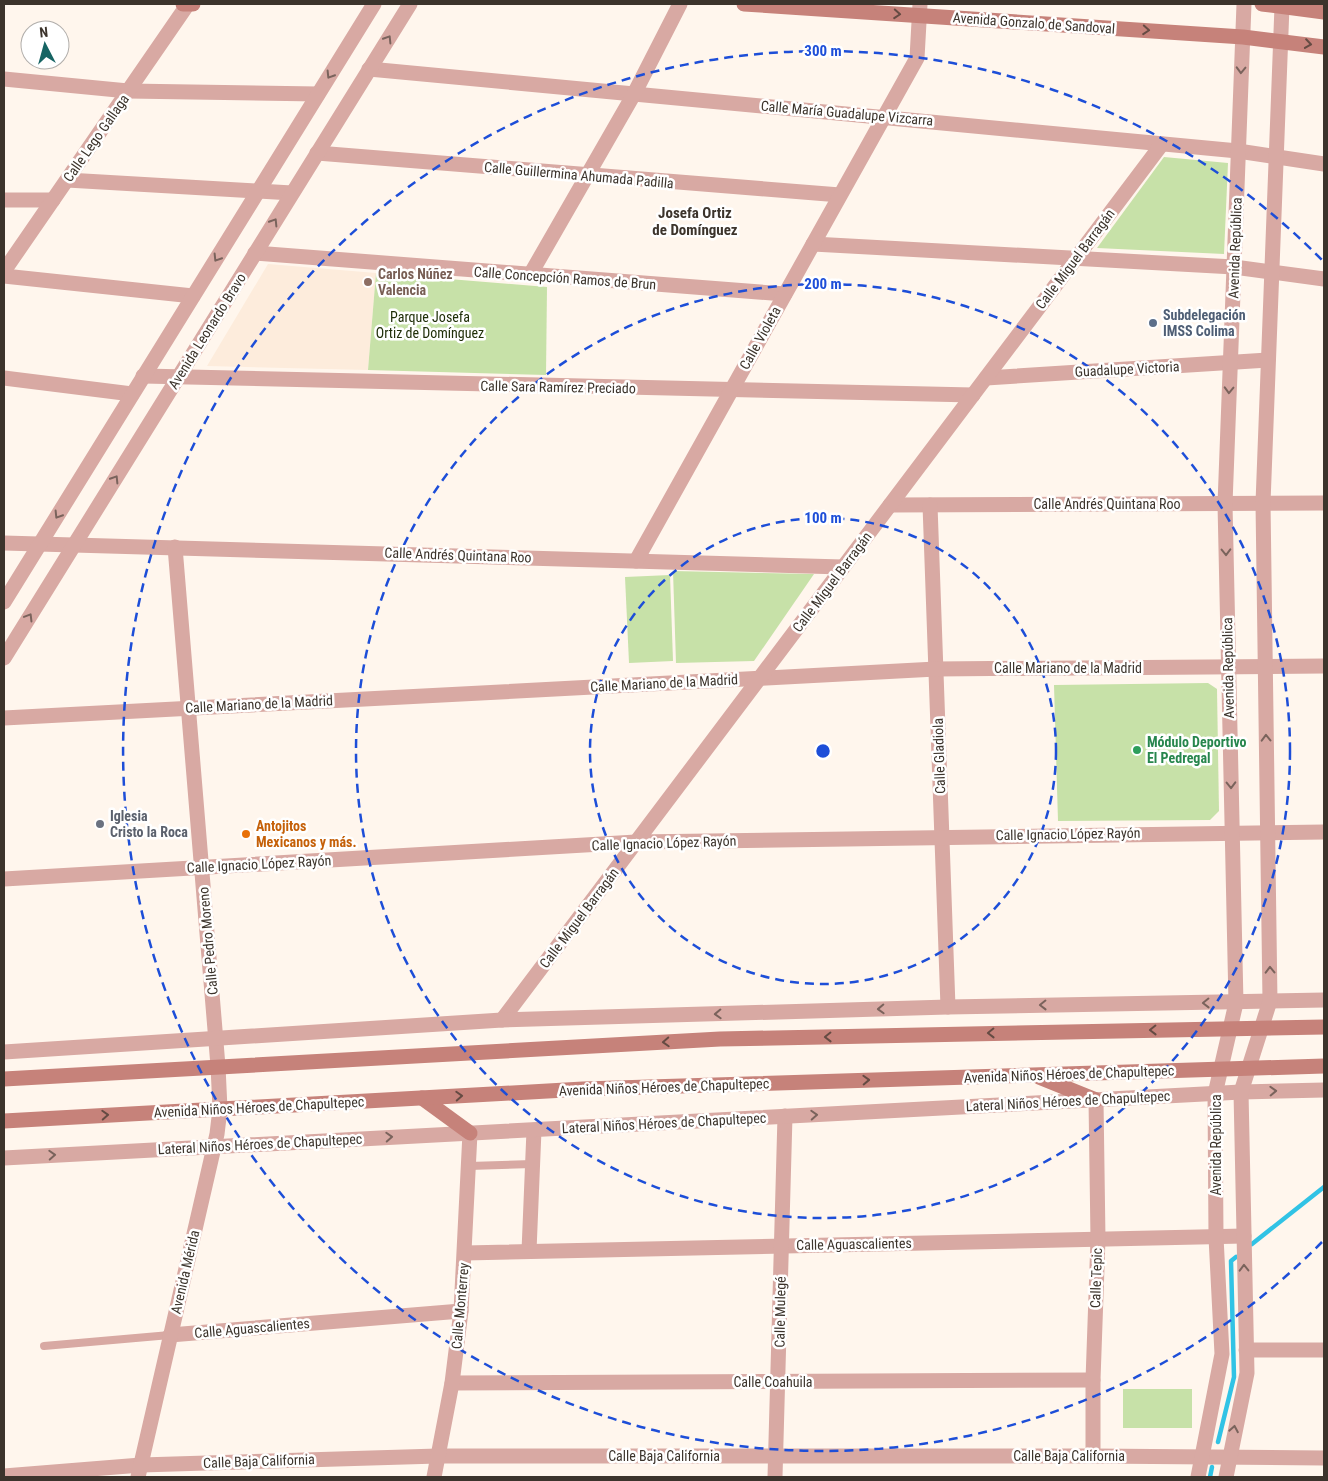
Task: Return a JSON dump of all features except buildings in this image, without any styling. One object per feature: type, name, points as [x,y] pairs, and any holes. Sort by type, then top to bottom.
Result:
[{"type":"main road","points":[[183,4],[193,4]]},
{"type":"main road","name":"Avenida Gonzalo de Sandoval","points":[[744,4],[919,10],[1243,37],[1324,47]]},
{"type":"main road","points":[[1262,4],[1324,12]]},
{"type":"main road","points":[[4,1079],[720,1039],[1324,1026]]},
{"type":"main road","name":"Avenida Niños Héroes de Chapultepec","points":[[4,1121],[583,1089],[1324,1066]]},
{"type":"main road","points":[[1033,1075],[1096,1100]]},
{"type":"main road","points":[[422,1098],[470,1133]]},
{"type":"street","name":"Calle Lego Gallaga","points":[[4,271],[188,4]]},
{"type":"street","points":[[4,602],[374,4]]},
{"type":"street","name":"Avenida Leonardo Bravo","points":[[4,658],[410,4]]},
{"type":"street","points":[[530,276],[634,94],[680,4]]},
{"type":"street","name":"Avenida República","points":[[1198,1477],[1222,1354],[1216,1237],[1215,1094],[1236,1002],[1225,504],[1244,4]]},
{"type":"street","name":"Avenida República","points":[[1226,1477],[1247,1374],[1241,1092],[1270,1001],[1263,504],[1282,6]]},
{"type":"street","name":"Calle Violeta","points":[[636,561],[917,58],[919,10]]},
{"type":"street","name":"Calle María Guadalupe Vizcarra","points":[[369,69],[884,116],[1238,151],[1324,164]]},
{"type":"street","points":[[4,79],[128,92],[318,94]]},
{"type":"street","name":"Calle Miguel Barragán","points":[[502,1020],[1162,144]]},
{"type":"street","name":"Calle Guillermina Ahumada Padilla","points":[[317,153],[840,195]]},
{"type":"street","points":[[66,180],[292,193]]},
{"type":"street","points":[[4,200],[53,200]]},
{"type":"street","points":[[813,244],[1234,267],[1324,279]]},
{"type":"street","name":"Calle Concepción Ramos de Brun","points":[[255,253],[530,276],[785,294]]},
{"type":"street","points":[[4,276],[193,296]]},
{"type":"street","name":"Guadalupe Victoria","points":[[986,378],[1268,360]]},
{"type":"street","name":"Calle Sara Ramírez Preciado","points":[[143,376],[730,391],[972,395]]},
{"type":"street","points":[[4,378],[132,394]]},
{"type":"street","name":"Calle Andrés Quintana Roo","points":[[890,505],[1324,503]]},
{"type":"street","name":"Calle Gladiola","points":[[930,505],[948,1007]]},
{"type":"street","name":"Calle Andrés Quintana Roo","points":[[4,543],[843,566]]},
{"type":"street","name":"Calle Pedro Moreno","points":[[175,547],[218,1066]]},
{"type":"street","name":"Calle Mariano de la Madrid","points":[[4,718],[936,669],[1324,666]]},
{"type":"street","name":"Calle Ignacio López Rayón","points":[[4,879],[636,842],[1268,831],[1324,832]]},
{"type":"street","points":[[4,1052],[216,1040],[502,1020],[948,1007],[1324,1000]]},
{"type":"street","name":"Avenida Mérida","points":[[140,1471],[214,1147],[220,1109],[218,1066]]},
{"type":"street","name":"Lateral Niños Héroes de Chapultepec","points":[[4,1158],[1241,1092],[1324,1090]]},
{"type":"street","name":"Calle Tepic","points":[[1093,1456],[1093,1380],[1098,1239],[1096,1100]]},
{"type":"street","name":"Calle Mulegé","points":[[775,1477],[785,1116]]},
{"type":"street","points":[[529,1252],[534,1130]]},
{"type":"street","name":"Calle Monterrey","points":[[434,1477],[452,1383],[461,1310],[470,1133]]},
{"type":"street","name":"Calle Aguascalientes","points":[[465,1253],[1244,1236]]},
{"type":"street","name":"Calle Aguascalientes","points":[[170,1335],[461,1310]]},
{"type":"street","points":[[1246,1350],[1324,1350]]},
{"type":"street","name":"Calle Coahuila","points":[[452,1383],[1093,1380]]},
{"type":"street","name":"Calle Baja California","points":[[4,1476],[438,1456],[1202,1456],[1229,1458],[1324,1458]]},
{"type":"lane","points":[[469,1166],[532,1164]]},
{"type":"lane","name":"Calle Aguascalientes","points":[[44,1346],[170,1335]]},
{"type":"shaded area","points":[[268,264],[376,273],[368,370],[207,366]]},
{"type":"green space","points":[[1164,157],[1228,163],[1224,254],[1097,248]]},
{"type":"green space","name":"Parque Josefa Ortiz de Domínguez","points":[[376,273],[547,287],[546,375],[368,370]]},
{"type":"green space","points":[[673,571],[814,574],[754,661],[676,663]]},
{"type":"green space","points":[[670,575],[673,661],[629,663],[625,577]]},
{"type":"green space","name":"Módulo Deportivo El Pedregal","points":[[1208,683],[1217,689],[1219,811],[1210,820],[1058,821],[1054,685]]},
{"type":"green space","points":[[1123,1389],[1192,1389],[1192,1428],[1123,1428]]},
{"type":"waterway","points":[[1252,1244],[1324,1187]]},
{"type":"waterway","points":[[1218,1442],[1234,1377],[1231,1261],[1236,1257]]},
{"type":"waterway","points":[[1210,1477],[1212,1467]]},
{"type":"place","name":"Carlos Núñez Valencia","points":[[368,282]]},
{"type":"place","name":"Subdelegación IMSS Colima","points":[[1153,323]]},
{"type":"place","name":"Módulo Deportivo El Pedregal","points":[[1137,750]]},
{"type":"place","name":"Iglesia Cristo la Roca","points":[[100,824]]},
{"type":"place","name":"Antojitos Mexicanos y más.","points":[[246,834]]},
{"type":"district","name":"Josefa Ortiz de Domínguez","points":[[695,222]]}]
